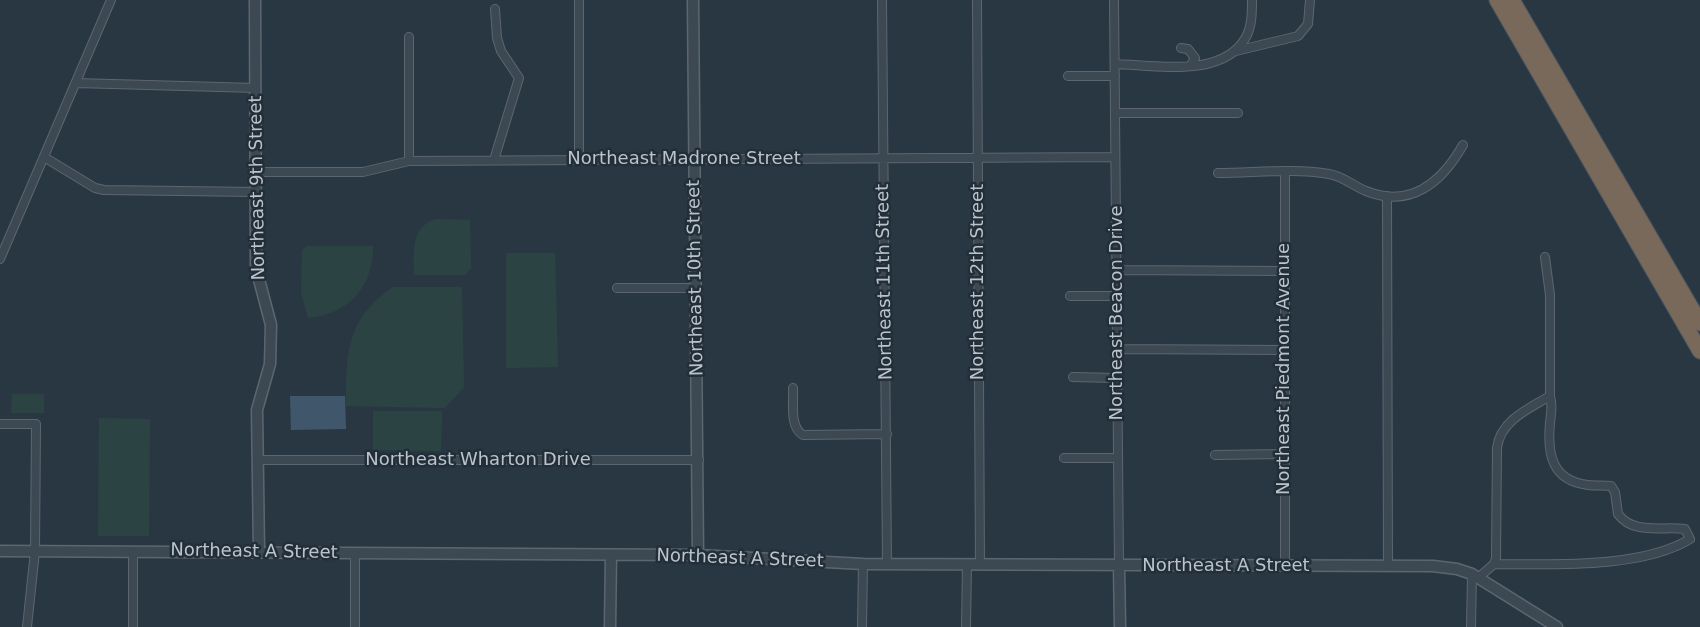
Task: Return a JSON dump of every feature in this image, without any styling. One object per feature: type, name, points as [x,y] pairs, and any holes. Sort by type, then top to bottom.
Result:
[{"type":"highway","points":[[1497,0],[1700,351]]},
{"type":"highway","points":[[1512,0],[1700,324]]},
{"type":"street","points":[[0,259],[4,237],[44,157],[111,0]]},
{"type":"street","name":"Northeast 9th Street","points":[[255,0],[257,278],[269,310],[271,325],[270,364],[257,410],[259,552]]},
{"type":"street","points":[[579,0],[579,159]]},
{"type":"street","name":"Northeast 10th Street","points":[[693,0],[699,460],[698,555]]},
{"type":"street","name":"Northeast 11th Street","points":[[882,0],[887,564]]},
{"type":"street","name":"Northeast 12th Street","points":[[977,0],[980,565]]},
{"type":"street","name":"Northeast Beacon Drive","points":[[1114,0],[1118,114],[1114,157],[1118,215],[1116,296],[1120,627]]},
{"type":"street","points":[[1236,51],[1247,36],[1252,0]]},
{"type":"street","points":[[1115,64],[1191,65],[1218,61],[1236,51],[1298,36],[1308,24],[1310,0]]},
{"type":"street","points":[[494,160],[519,78],[501,51],[497,38],[495,9]]},
{"type":"street","points":[[409,37],[409,160]]},
{"type":"street","points":[[1181,48],[1188,49],[1195,58],[1191,65]]},
{"type":"street","points":[[1068,76],[1115,76]]},
{"type":"street","points":[[76,83],[256,88]]},
{"type":"street","points":[[1118,114],[1238,113]]},
{"type":"street","points":[[1218,173],[1332,174],[1366,191],[1387,196],[1412,193],[1431,186],[1450,167],[1464,146]]},
{"type":"street","points":[[44,157],[95,188],[104,190],[257,192]]},
{"type":"street","name":"Northeast Madrone Street","points":[[256,172],[363,172],[409,160],[1114,157]]},
{"type":"street","name":"Northeast Piedmont Avenue","points":[[1285,172],[1285,566]]},
{"type":"street","points":[[1387,196],[1388,566]]},
{"type":"street","points":[[1471,627],[1475,576],[1494,564],[1606,562],[1639,556],[1682,544],[1690,539],[1685,529],[1647,528],[1630,524],[1618,514],[1615,492],[1611,486],[1580,484],[1557,472],[1550,452],[1552,405],[1550,396],[1550,294],[1545,256]]},
{"type":"street","points":[[1116,270],[1284,271]]},
{"type":"street","points":[[617,288],[696,288]]},
{"type":"street","points":[[1070,296],[1116,296]]},
{"type":"street","points":[[1117,350],[1284,350]]},
{"type":"street","points":[[1073,377],[1117,378]]},
{"type":"street","points":[[793,388],[794,425],[803,435],[887,434]]},
{"type":"street","points":[[1494,564],[1498,547],[1497,442],[1506,425],[1550,396]]},
{"type":"street","points":[[0,424],[36,424],[35,551],[27,627]]},
{"type":"street","points":[[1215,455],[1284,454]]},
{"type":"street","points":[[1064,458],[1118,458]]},
{"type":"street","name":"Northeast Wharton Drive","points":[[258,460],[699,460]]},
{"type":"street","name":"Northeast A Street","points":[[0,551],[698,555],[863,564],[1441,567],[1475,576],[1557,627]]},
{"type":"street","points":[[133,551],[134,627]]},
{"type":"street","points":[[355,553],[355,627]]},
{"type":"street","points":[[610,555],[610,627]]},
{"type":"street","points":[[862,627],[863,564]]},
{"type":"street","points":[[966,627],[967,564]]},
{"type":"green space","points":[[436,219],[470,220],[471,268],[465,275],[414,275],[414,250],[418,234],[428,223]]},
{"type":"green space","points":[[307,246],[373,246],[369,274],[356,296],[335,311],[308,318],[301,292],[302,250]]},
{"type":"green space","points":[[506,253],[555,253],[558,367],[506,368]]},
{"type":"green space","points":[[393,287],[462,287],[464,387],[445,408],[346,406],[348,354],[357,325],[377,299]]},
{"type":"green space","points":[[12,394],[44,394],[44,413],[11,413]]},
{"type":"green space","points":[[373,411],[442,411],[441,451],[373,450]]},
{"type":"green space","points":[[99,418],[150,419],[149,536],[98,536]]},
{"type":"water","points":[[290,396],[345,396],[346,429],[291,430]]}]
